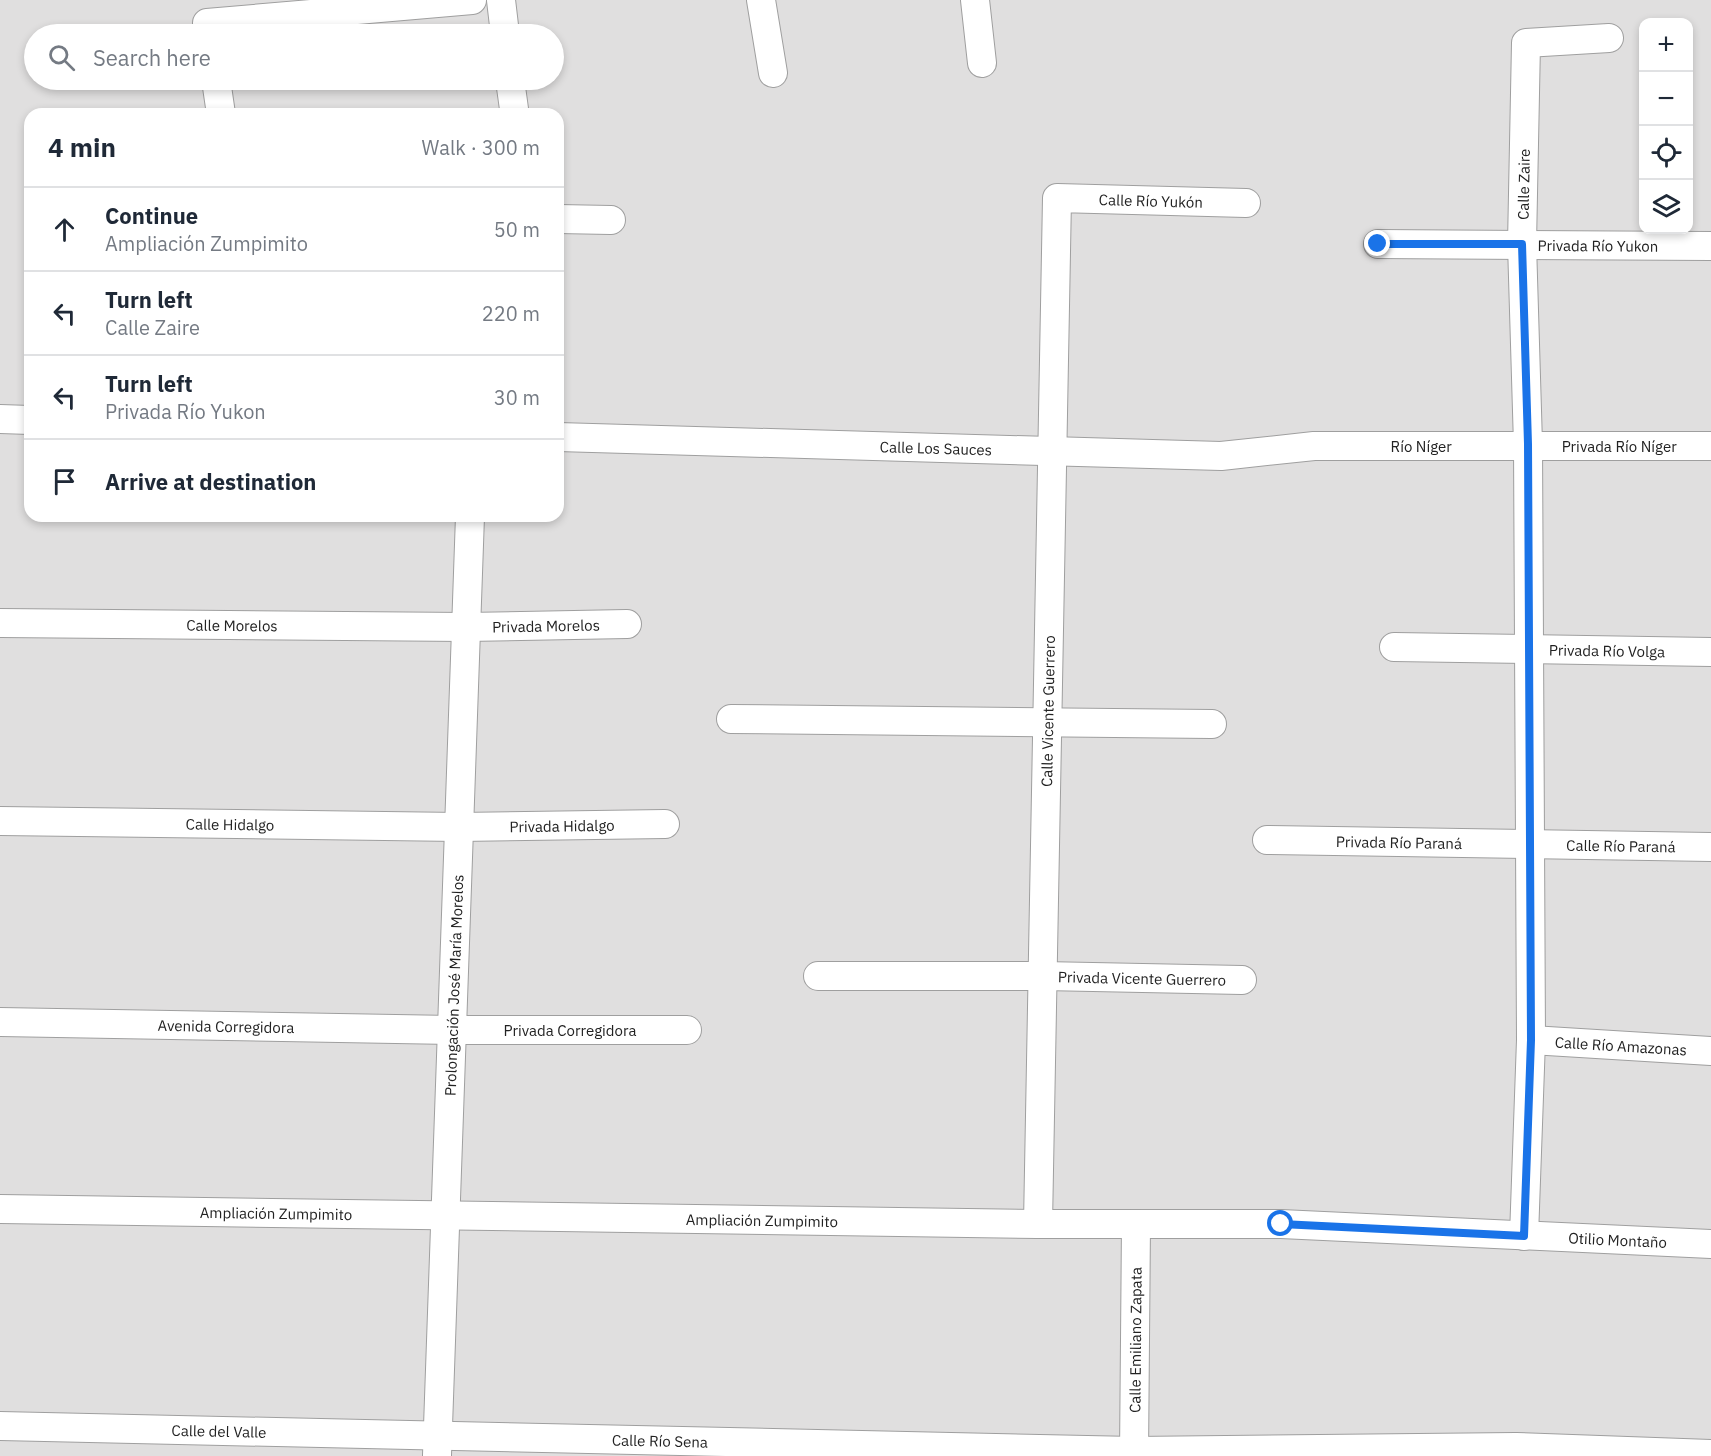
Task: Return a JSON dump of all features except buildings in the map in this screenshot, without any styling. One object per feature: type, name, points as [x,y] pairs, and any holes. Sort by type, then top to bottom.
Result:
[{"type":"street","points":[[206,19],[472,0]]},
{"type":"street","points":[[501,0],[504,24]]},
{"type":"street","points":[[761,0],[773,73]]},
{"type":"street","points":[[975,0],[982,63]]},
{"type":"street","name":"Calle Zaire","points":[[1524,1236],[1531,1040],[1527,650],[1528,444],[1522,244],[1526,43],[1609,38]]},
{"type":"street","points":[[217,90],[220,108]]},
{"type":"street","points":[[511,90],[514,108]]},
{"type":"street","name":"Calle Río Yukón","points":[[1057,198],[1246,203]]},
{"type":"street","name":"Calle Vicente Guerrero","points":[[1038,1224],[1057,198]]},
{"type":"street","points":[[564,219],[611,220]]},
{"type":"street","name":"Privada Río Yukon","points":[[1378,244],[1711,246]]},
{"type":"street","points":[[0,419],[24,420]]},
{"type":"street","name":"Calle Los Sauces","points":[[564,437],[1053,453],[1221,456],[1314,446]]},
{"type":"street","name":"Río Níger","points":[[1314,446],[1528,444]]},
{"type":"street","name":"Privada Río Níger","points":[[1528,444],[1711,446]]},
{"type":"street","name":"Prolongación José María Morelos","points":[[437,1447],[470,522]]},
{"type":"street","name":"Calle Morelos","points":[[0,623],[466,627]]},
{"type":"street","name":"Privada Morelos","points":[[466,627],[627,624]]},
{"type":"street","name":"Privada Río Volga","points":[[1394,647],[1711,652]]},
{"type":"street","points":[[731,719],[1212,724]]},
{"type":"street","name":"Calle Hidalgo","points":[[0,821],[459,827]]},
{"type":"street","name":"Privada Hidalgo","points":[[459,827],[665,824]]},
{"type":"street","name":"Privada Río Paraná","points":[[1267,840],[1530,844]]},
{"type":"street","name":"Calle Río Paraná","points":[[1530,844],[1711,847]]},
{"type":"street","name":"Privada Vicente Guerrero","points":[[818,976],[1043,976],[1242,980]]},
{"type":"street","name":"Avenida Corregidora","points":[[0,1023],[452,1030]]},
{"type":"street","name":"Privada Corregidora","points":[[452,1030],[687,1030]]},
{"type":"street","name":"Calle Río Amazonas","points":[[1531,1040],[1711,1051]]},
{"type":"street","name":"Ampliación Zumpimito","points":[[0,1209],[1038,1224],[1281,1224],[1524,1236]]},
{"type":"street","name":"Calle Emiliano Zapata","points":[[1134,1454],[1136,1224]]},
{"type":"street","name":"Otilio Montaño","points":[[1524,1236],[1711,1244]]},
{"type":"street","name":"Calle del Valle","points":[[0,1426],[437,1447]]},
{"type":"street","name":"Calle Río Sena","points":[[437,1447],[975,1446],[1134,1454],[1516,1447],[1711,1454]]},
{"type":"shaded area","points":[[0,0],[1711,0],[1711,1456],[0,1456]]},
{"type":"route","points":[[1281,1224],[1524,1236],[1531,1040],[1527,650],[1528,444],[1522,244],[1378,244]]}]
